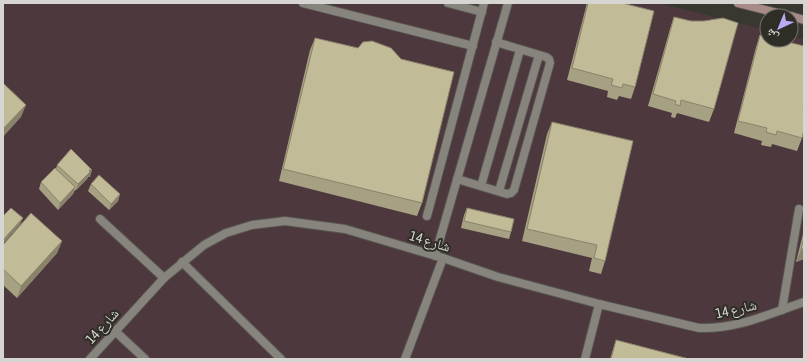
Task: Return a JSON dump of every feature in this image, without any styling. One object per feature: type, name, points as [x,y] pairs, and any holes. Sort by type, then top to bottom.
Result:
[{"type":"main road","points":[[743,4],[759,8]]},
{"type":"street","points":[[303,3],[473,46]]},
{"type":"street","points":[[448,3],[482,12]]},
{"type":"street","points":[[426,216],[484,3]]},
{"type":"street","points":[[404,359],[439,257],[457,179],[508,3]]},
{"type":"street","points":[[457,179],[507,194],[514,190],[550,63],[549,59],[540,55],[496,42]]},
{"type":"street","points":[[480,186],[520,50]]},
{"type":"street","points":[[499,191],[540,55]]},
{"type":"street","points":[[782,310],[799,209]]},
{"type":"street","points":[[100,219],[164,278]]},
{"type":"street","name":"شارع 14","points":[[90,359],[164,278],[204,245],[226,233],[252,225],[285,222],[346,228],[498,277],[599,304],[692,326],[707,328],[731,326],[744,323],[804,302]]},
{"type":"street","points":[[182,262],[281,359]]},
{"type":"street","points":[[585,359],[599,304]]},
{"type":"street","points":[[115,331],[145,359]]},
{"type":"shaded area","points":[[3,3],[658,3],[759,28],[759,48],[799,48],[799,38],[804,39],[804,359],[3,359]]},
{"type":"building","points":[[588,3],[622,3],[654,11],[635,87],[623,84],[622,88],[611,85],[613,79],[572,68]]},
{"type":"building","points":[[674,17],[691,21],[704,21],[723,18],[738,23],[714,109],[681,100],[680,106],[675,104],[676,101],[653,94]]},
{"type":"building","points":[[315,38],[358,48],[363,42],[372,41],[391,48],[401,59],[454,72],[422,203],[283,169]]},
{"type":"building","points":[[759,39],[759,48],[799,48],[799,45],[804,46],[804,130],[802,138],[777,131],[776,135],[766,132],[767,128],[738,121]]},
{"type":"building","points":[[3,83],[26,105],[3,129]]},
{"type":"building","points":[[552,122],[633,141],[605,261],[594,258],[597,245],[527,229]]},
{"type":"building","points":[[71,149],[92,170],[89,170],[90,172],[78,184],[57,165]]},
{"type":"building","points":[[55,168],[75,187],[60,203],[41,182]]},
{"type":"building","points":[[99,175],[120,194],[111,204],[91,184]]},
{"type":"building","points":[[11,208],[23,218],[3,240],[3,216]]},
{"type":"building","points":[[467,208],[514,219],[511,232],[464,221]]},
{"type":"building","points":[[31,213],[62,241],[21,286],[3,269],[3,245]]},
{"type":"building","points":[[804,236],[804,248],[801,250]]},
{"type":"building","points":[[616,340],[689,359],[611,359]]}]
